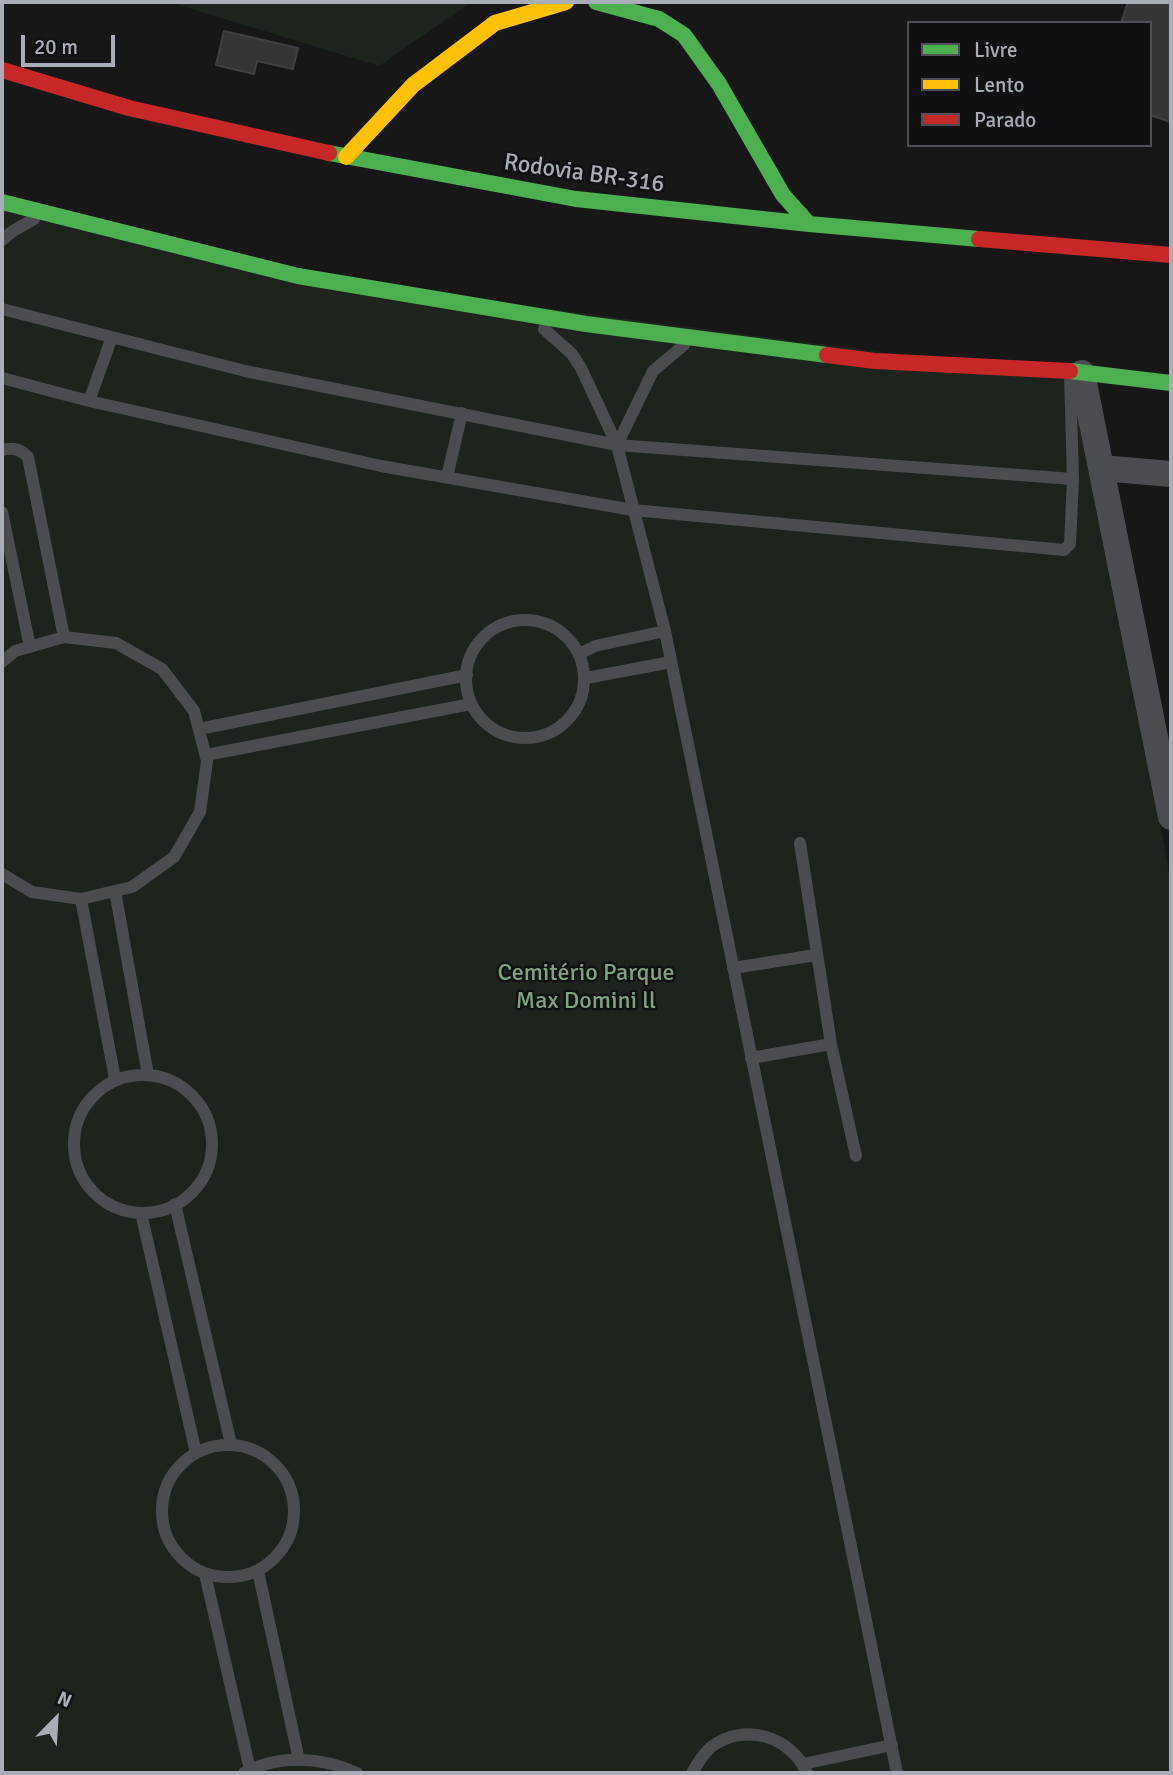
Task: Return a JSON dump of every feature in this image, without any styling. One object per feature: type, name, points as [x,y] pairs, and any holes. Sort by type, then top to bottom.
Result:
[{"type":"main road","points":[[346,157],[413,85],[495,23],[566,2]]},
{"type":"main road","points":[[666,2],[684,35],[719,84],[783,195],[808,224]]},
{"type":"main road","points":[[609,3],[659,19],[684,35]]},
{"type":"main road","name":"Rodovia BR-316","points":[[2,70],[129,108],[346,157],[576,199],[808,224],[1171,255]]},
{"type":"main road","points":[[2,202],[298,276],[528,314],[876,361],[1076,372],[1171,383]]},
{"type":"street","points":[[1076,372],[1101,468],[1171,817]]},
{"type":"street","points":[[1101,468],[1171,474]]},
{"type":"lane","points":[[2,240],[46,213]]},
{"type":"lane","points":[[2,309],[245,371],[617,445],[1073,479]]},
{"type":"lane","points":[[528,314],[572,354],[617,445],[665,631],[897,1773]]},
{"type":"lane","points":[[89,401],[112,337]]},
{"type":"lane","points":[[617,445],[653,371],[693,338]]},
{"type":"lane","points":[[2,378],[89,401],[381,466],[634,510],[1064,550],[1070,544],[1076,372]]},
{"type":"lane","points":[[447,477],[462,413]]},
{"type":"lane","points":[[2,450],[22,450],[28,457],[64,637]]},
{"type":"lane","points":[[2,512],[30,647]]},
{"type":"lane","points":[[516,620],[541,622],[564,634],[579,654],[586,678],[581,701],[569,720],[550,734],[527,739],[504,735],[485,723],[471,704],[466,683],[468,662],[478,642],[495,628],[516,620]]},
{"type":"lane","points":[[579,654],[595,646],[665,631]]},
{"type":"lane","points":[[2,662],[15,651],[64,637],[116,643],[162,669],[194,710],[207,761],[200,813],[174,857],[132,887],[80,899],[32,892],[2,874]]},
{"type":"lane","points":[[586,678],[671,662]]},
{"type":"lane","points":[[199,729],[467,674]]},
{"type":"lane","points":[[206,755],[471,704]]},
{"type":"lane","points":[[800,843],[831,1044],[856,1156]]},
{"type":"lane","points":[[115,891],[148,1075]]},
{"type":"lane","points":[[80,899],[115,1079]]},
{"type":"lane","points":[[733,968],[816,955]]},
{"type":"lane","points":[[751,1058],[831,1044]]},
{"type":"lane","points":[[148,1075],[171,1080],[194,1097],[209,1121],[212,1148],[206,1173],[190,1195],[167,1209],[141,1213],[115,1207],[93,1192],[78,1169],[72,1143],[78,1116],[93,1094],[115,1079],[148,1075]]},
{"type":"lane","points":[[175,1204],[231,1444]]},
{"type":"lane","points":[[141,1213],[196,1453]]},
{"type":"lane","points":[[231,1444],[255,1450],[275,1464],[289,1484],[295,1508],[291,1532],[279,1555],[258,1571],[232,1578],[205,1574],[182,1561],[166,1538],[160,1512],[165,1485],[181,1463],[204,1448],[231,1444]]},
{"type":"lane","points":[[258,1571],[299,1760]]},
{"type":"lane","points":[[205,1574],[247,1772],[274,1762],[299,1760],[322,1761],[357,1773]]},
{"type":"lane","points":[[692,1773],[699,1760],[711,1748],[726,1739],[743,1734],[777,1740],[792,1750],[805,1768],[892,1745]]},
{"type":"green space","points":[[169,2],[471,2],[379,66]]},
{"type":"green space","name":"Cemitério Parque Max Domini ll","points":[[2,202],[298,276],[1079,378],[1171,883],[1171,1773],[2,1773]]},
{"type":"building","points":[[1128,2],[1171,2],[1171,122],[1152,116],[1152,21],[1122,21]]},
{"type":"building","points":[[224,31],[298,48],[293,69],[257,61],[254,74],[216,65]]},
{"type":"traffic: fast","points":[[596,2],[659,19],[684,35],[719,84],[783,195],[809,224]]},
{"type":"traffic: fast","points":[[329,153],[576,199],[979,239]]},
{"type":"traffic: fast","points":[[2,202],[298,276],[586,324],[827,355]]},
{"type":"traffic: fast","points":[[1070,371],[1171,383]]},
{"type":"traffic: slow","points":[[346,157],[413,85],[495,23],[566,2]]},
{"type":"traffic: jam","points":[[2,70],[129,108],[329,153]]},
{"type":"traffic: jam","points":[[979,239],[1171,255]]},
{"type":"traffic: jam","points":[[827,355],[875,361],[1070,371]]}]
